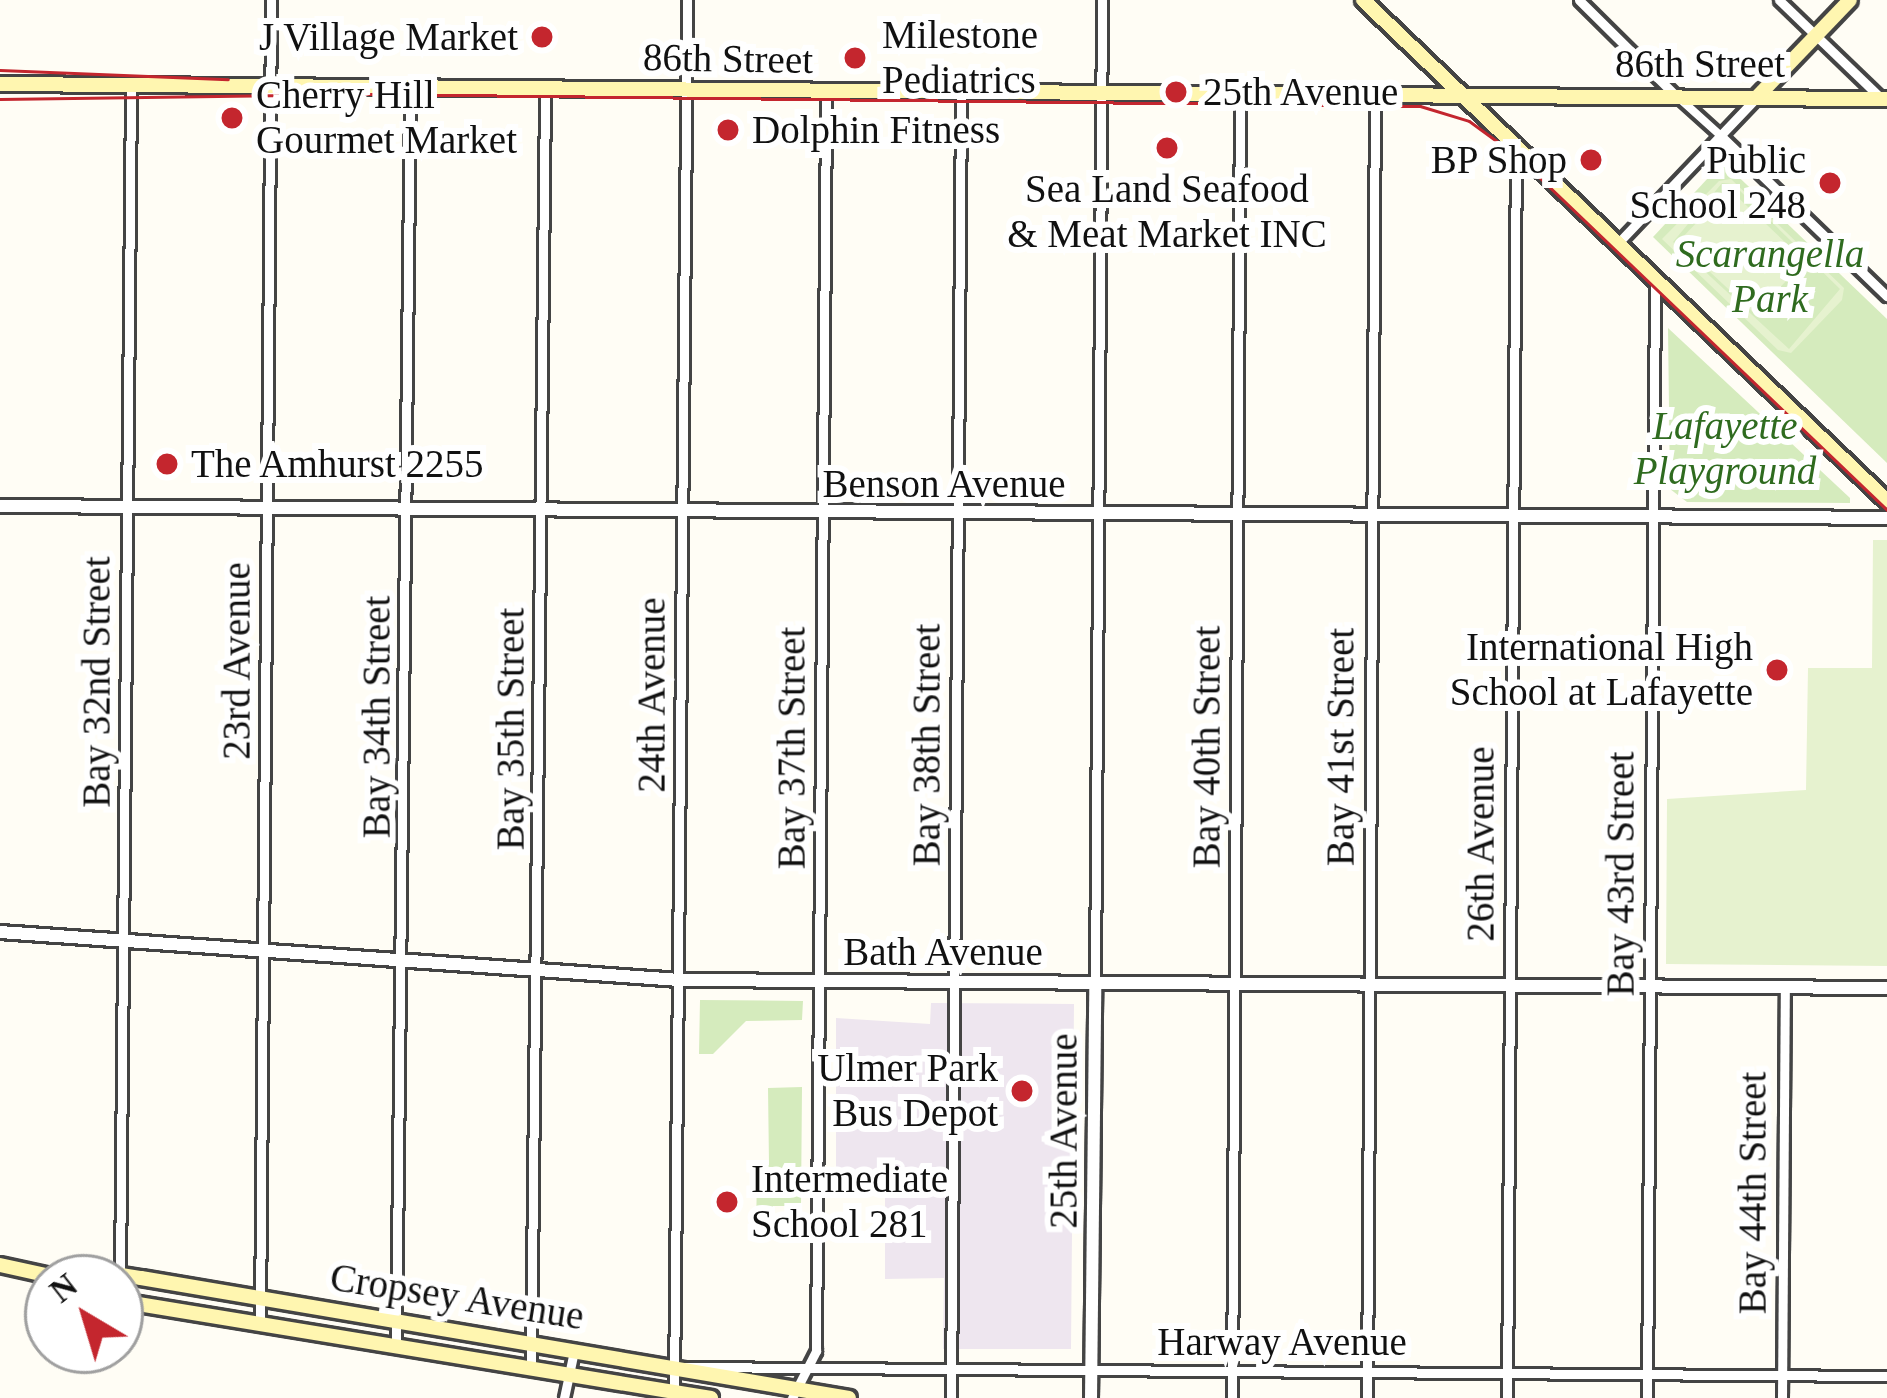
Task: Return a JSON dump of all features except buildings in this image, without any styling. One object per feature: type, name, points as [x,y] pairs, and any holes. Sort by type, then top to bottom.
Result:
[{"type":"main road","points":[[1364,0],[1887,501]]},
{"type":"main road","points":[[1757,97],[1850,0]]},
{"type":"main road","name":"86th Street","points":[[0,84],[1885,100]]},
{"type":"main road","name":"Cropsey Avenue","points":[[144,1280],[535,1343],[796,1393],[849,1398]]},
{"type":"main road","name":"Cropsey Avenue","points":[[144,1305],[711,1398]]},
{"type":"street","name":"23rd Avenue","points":[[260,1322],[271,0]]},
{"type":"street","name":"24th Avenue","points":[[674,1390],[678,1368],[687,0]]},
{"type":"street","name":"25th Avenue","points":[[1091,1398],[1102,0]]},
{"type":"street","points":[[1579,0],[1887,296]]},
{"type":"street","points":[[1779,0],[1885,100]]},
{"type":"street","name":"Bay 32nd Street","points":[[120,1254],[131,86]]},
{"type":"street","name":"Bay 34th Street","points":[[396,1343],[405,962],[410,90]]},
{"type":"street","name":"Bay 35th Street","points":[[531,1366],[540,971],[545,91]]},
{"type":"street","name":"Bay 37th Street","points":[[796,1393],[810,1362],[820,981],[826,93]]},
{"type":"street","name":"Bay 38th Street","points":[[951,1398],[961,93]]},
{"type":"street","name":"Bay 40th Street","points":[[1232,1398],[1240,96]]},
{"type":"street","points":[[1618,243],[1757,97]]},
{"type":"street","name":"Bay 41st Street","points":[[1366,1398],[1375,98]]},
{"type":"street","name":"26th Avenue","points":[[1507,1398],[1516,146]]},
{"type":"street","name":"Bay 43rd Street","points":[[1647,1398],[1655,279]]},
{"type":"street","name":"Benson Avenue","points":[[0,506],[1887,518]]},
{"type":"street","name":"Bath Avenue","points":[[0,932],[680,980],[1887,988]]},
{"type":"street","name":"Bay 44th Street","points":[[1782,1398],[1785,988]]},
{"type":"street","points":[[564,1398],[574,1350]]},
{"type":"street","name":"Harway Avenue","points":[[678,1368],[810,1362],[950,1370],[1887,1376]]},
{"type":"shaded area","points":[[931,1003],[1074,1004],[1071,1349],[943,1349],[944,1278],[885,1279],[885,1185],[836,1183],[836,1018],[930,1024]]},
{"type":"green space","name":"Scarangella Park","points":[[1723,162],[1887,319],[1887,463],[1653,237]]},
{"type":"green space","points":[[1731,179],[1844,288],[1842,300],[1791,353],[1778,350],[1662,239],[1719,181]],"holes":[[[1722,183],[1733,184],[1840,289],[1789,349],[1673,242]]]},
{"type":"green space","points":[[1729,189],[1805,261],[1755,314],[1678,242]]},
{"type":"green space","name":"Lafayette Playground","points":[[1668,328],[1850,498],[1850,503],[1687,502],[1670,489]]},
{"type":"green space","points":[[1873,540],[1887,540],[1887,966],[1666,964],[1667,799],[1806,790],[1808,668],[1872,668]]},
{"type":"green space","points":[[700,1000],[803,1001],[802,1020],[746,1021],[713,1054],[699,1054]]},
{"type":"green space","points":[[802,1087],[801,1206],[773,1206],[772,1239],[756,1239],[757,1166],[769,1165],[768,1088]]},
{"type":"railway","points":[[0,70],[228,79]]},
{"type":"railway","points":[[0,99],[363,94],[1420,106],[1469,121],[1517,156],[1887,510]]},
{"type":"place","name":"J Village Market","points":[[542,37]]},
{"type":"place","name":"Milestone Pediatrics","points":[[855,58]]},
{"type":"place","name":"25th Avenue","points":[[1176,92]]},
{"type":"place","name":"Cherry Hill Gourmet Market","points":[[232,118]]},
{"type":"place","name":"Dolphin Fitness","points":[[728,130]]},
{"type":"place","name":"Sea Land Seafood & Meat Market INC","points":[[1167,148]]},
{"type":"place","name":"BP Shop","points":[[1591,160]]},
{"type":"place","name":"Public School 248","points":[[1830,183]]},
{"type":"place","name":"The Amhurst 2255","points":[[167,464]]},
{"type":"place","name":"International High School at Lafayette","points":[[1777,670]]},
{"type":"place","name":"Ulmer Park Bus Depot","points":[[1022,1091]]},
{"type":"place","name":"Intermediate School 281","points":[[727,1202]]}]
